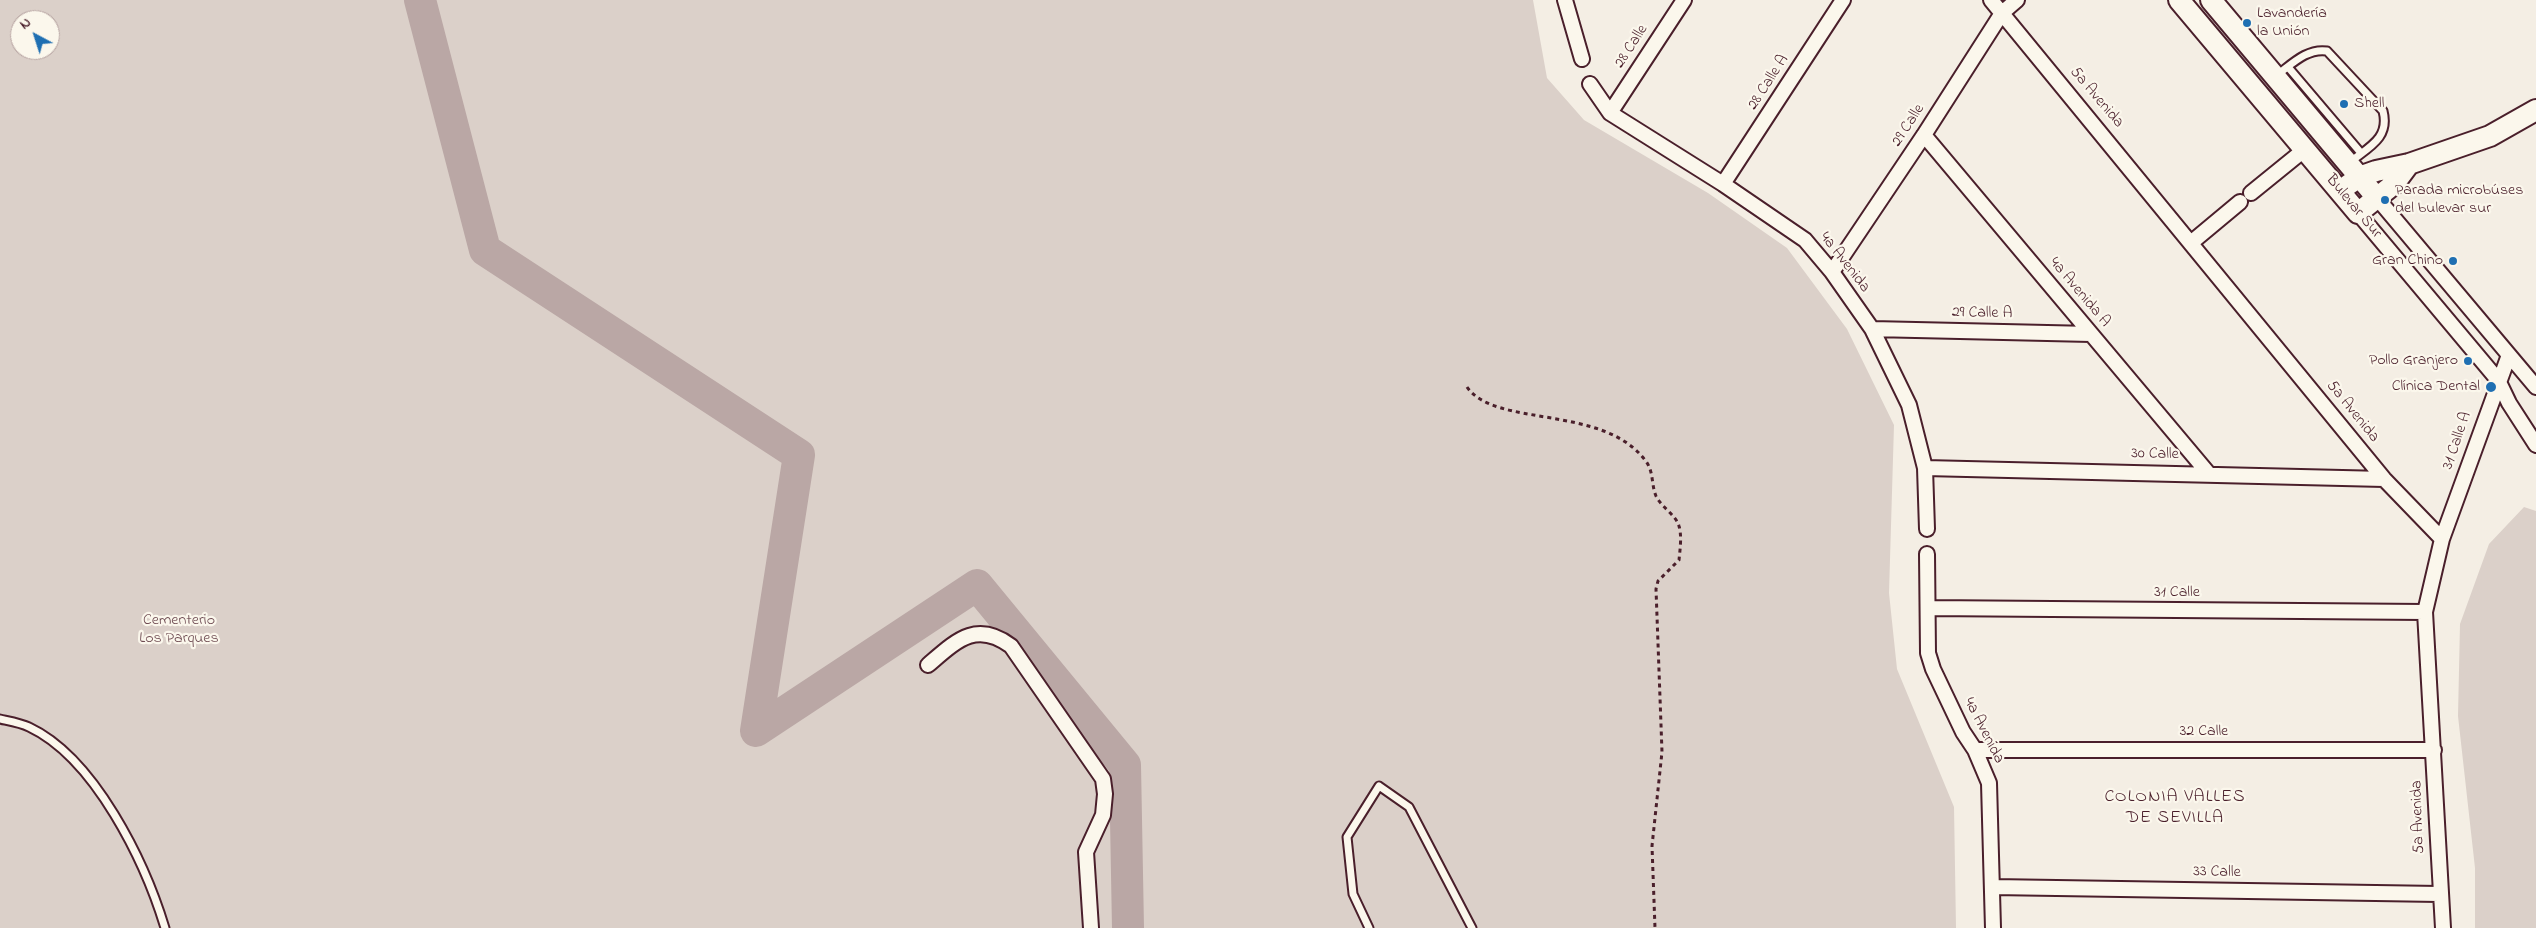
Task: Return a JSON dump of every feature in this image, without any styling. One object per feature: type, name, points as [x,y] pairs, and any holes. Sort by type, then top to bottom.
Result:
[{"type":"main road","name":"Bulevar Sur","points":[[2179,0],[2358,213]]},
{"type":"main road","name":"Bulevar Sur","points":[[2211,0],[2281,72],[2356,165],[2377,198]]},
{"type":"main road","points":[[2340,190],[2356,165],[2409,164],[2490,136],[2536,110]]},
{"type":"main road","points":[[2358,213],[2394,184],[2409,164]]},
{"type":"street","points":[[1565,0],[1582,59]]},
{"type":"street","name":"28 Calle","points":[[1610,113],[1684,0]]},
{"type":"street","name":"28 Calle A","points":[[1723,184],[1843,0]]},
{"type":"street","name":"5a Avenida","points":[[1991,0],[2192,242],[2384,479],[2442,538],[2424,612],[2434,750],[2443,928]]},
{"type":"street","name":"29 Calle","points":[[1832,272],[1924,135],[2002,13],[2017,0]]},
{"type":"street","name":"4a Avenida","points":[[1590,84],[1610,113],[1723,184],[1805,240],[1832,272],[1872,329],[1908,405],[1925,468],[1927,529]]},
{"type":"street","name":"4a Avenida A","points":[[1924,135],[2208,473]]},
{"type":"street","points":[[2251,193],[2304,150]]},
{"type":"street","name":"Bulevar Sur","points":[[2377,198],[2536,387]]},
{"type":"street","points":[[2192,242],[2240,202]]},
{"type":"street","name":"Bulevar Sur","points":[[2358,213],[2498,380],[2509,403],[2536,444]]},
{"type":"street","name":"29 Calle A","points":[[1872,329],[2092,334]]},
{"type":"street","name":"31 Calle A","points":[[2442,538],[2498,380],[2509,355]]},
{"type":"street","name":"30 Calle","points":[[1925,468],[2208,473],[2384,479]]},
{"type":"street","name":"4a Avenida","points":[[1927,554],[1928,653],[1962,732],[1975,750],[1989,782],[1993,928]]},
{"type":"street","name":"31 Calle","points":[[1928,608],[2424,612]]},
{"type":"street","points":[[928,665],[957,640],[977,634],[997,636],[1011,646],[1103,779],[1105,794],[1103,814],[1086,852],[1091,928]]},
{"type":"street","name":"32 Calle","points":[[1975,750],[2434,750]]},
{"type":"street","name":"33 Calle","points":[[1993,887],[2440,894]]},
{"type":"lane","points":[[2281,72],[2300,58],[2317,49],[2327,51],[2383,111],[2386,123],[2380,139],[2356,165]]},
{"type":"lane","points":[[0,719],[29,727],[63,750],[88,775],[111,810],[151,885],[165,928]]},
{"type":"lane","points":[[1369,928],[1353,894],[1348,837],[1379,786],[1409,807],[1472,928]]},
{"type":"path","points":[[1467,387],[1472,393],[1491,405],[1597,428],[1616,435],[1645,460],[1653,474],[1656,495],[1679,525],[1679,560],[1658,581],[1656,589],[1662,752],[1652,846],[1655,928]]},
{"type":"green space","name":"Cementerio Los Parques","points":[[0,0],[1533,0],[1547,78],[1584,120],[1708,193],[1787,248],[1847,329],[1894,425],[1889,593],[1897,669],[1954,807],[1956,928],[0,928]]},
{"type":"green space","points":[[2524,507],[2536,511],[2536,928],[2475,928],[2475,868],[2458,716],[2460,624],[2489,544]]},
{"type":"waterway","points":[[420,0],[485,250],[799,455],[756,731],[977,585],[1125,765],[1128,928]]},
{"type":"place","name":"Lavandería la Unión","points":[[2247,23]]},
{"type":"place","name":"Shell","points":[[2344,104]]},
{"type":"place","name":"Parada microbúses del bulevar sur","points":[[2385,200]]},
{"type":"place","name":"Gran Chino","points":[[2453,261]]},
{"type":"place","name":"Pollo Granjero","points":[[2468,361]]},
{"type":"place","name":"Clínica Dental","points":[[2491,387]]},
{"type":"district","name":"COLONIA VALLES DE SEVILLA","points":[[2175,808]]}]
